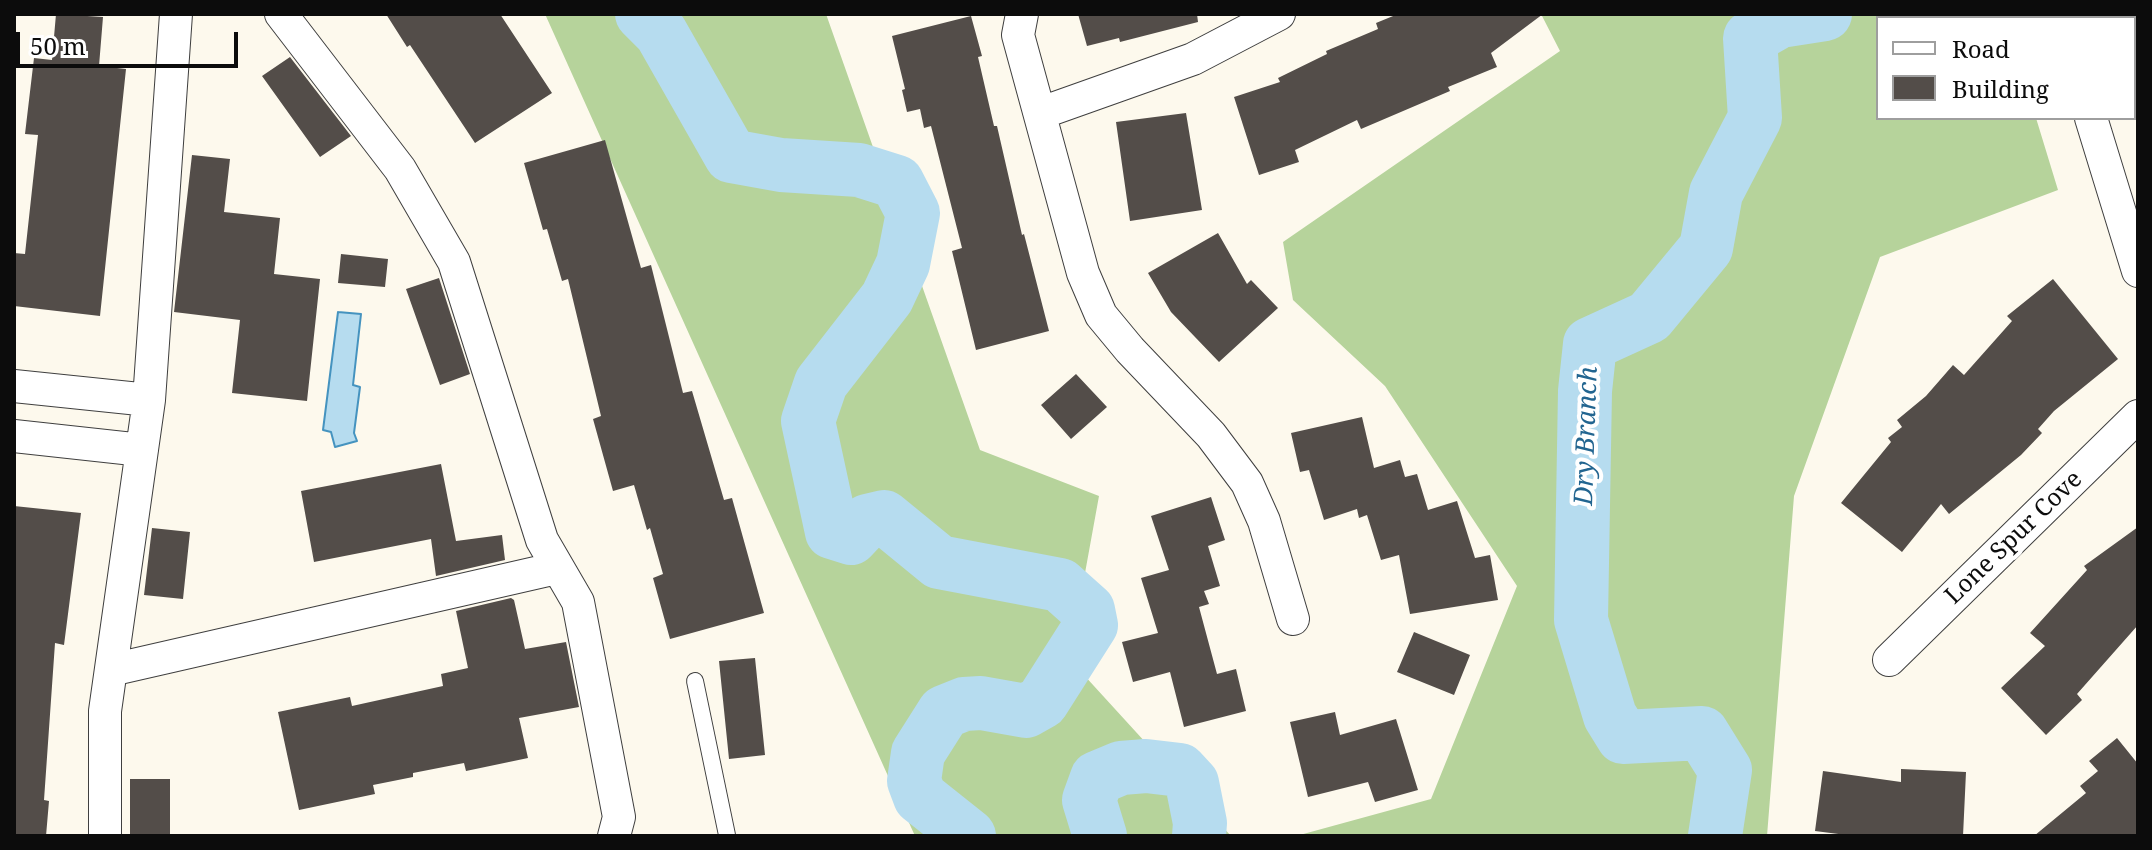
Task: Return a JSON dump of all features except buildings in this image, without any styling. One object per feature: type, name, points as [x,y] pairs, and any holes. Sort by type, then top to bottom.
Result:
[{"type":"street","points":[[105,836],[105,711],[149,400],[176,14]]},
{"type":"street","points":[[281,14],[400,169],[454,262],[542,540],[578,602],[619,817],[614,836]]},
{"type":"street","points":[[1022,14],[1018,35],[1083,273],[1101,315],[1211,435],[1247,483],[1264,521],[1293,619]]},
{"type":"street","points":[[1041,113],[1193,59],[1279,14]]},
{"type":"street","points":[[2092,120],[2138,271]]},
{"type":"street","points":[[14,386],[149,400]]},
{"type":"street","name":"Lone Spur Cove","points":[[1889,660],[2138,416]]},
{"type":"street","points":[[14,436],[142,450]]},
{"type":"street","points":[[111,670],[557,568]]},
{"type":"lane","points":[[695,681],[725,836]]},
{"type":"green space","points":[[545,14],[826,14],[980,450],[1099,496],[1081,595],[1083,674],[1231,836],[915,836]]},
{"type":"green space","points":[[1541,14],[2004,14],[1876,16],[1876,120],[2037,120],[2058,190],[1880,257],[1794,496],[1767,836],[1296,836],[1431,799],[1517,586],[1385,386],[1293,300],[1283,242],[1560,51]]},
{"type":"water","points":[[338,312],[361,314],[353,385],[360,387],[354,433],[357,441],[335,447],[331,432],[323,430]]},
{"type":"waterway","points":[[642,14],[661,33],[731,156],[781,165],[859,170],[897,182],[913,213],[903,264],[887,298],[821,383],[808,421],[832,532],[851,538],[867,521],[884,517],[939,562],[1060,585],[1088,610],[1091,625],[1042,702],[1026,711],[981,703],[964,704],[944,712],[918,753],[914,781],[920,797],[969,836]]},
{"type":"waterway","name":"Dry Branch","points":[[1715,836],[1725,770],[1702,733],[1623,737],[1610,716],[1581,620],[1585,391],[1590,344],[1649,317],[1706,248],[1716,193],[1755,118],[1750,38],[1780,21],[1825,14]]},
{"type":"waterway","name":"Dry Branch","points":[[1952,14],[1959,16]]},
{"type":"waterway","points":[[1100,836],[1089,800],[1097,778],[1121,768],[1146,766],[1180,770],[1192,783],[1200,823],[1199,836]]}]
